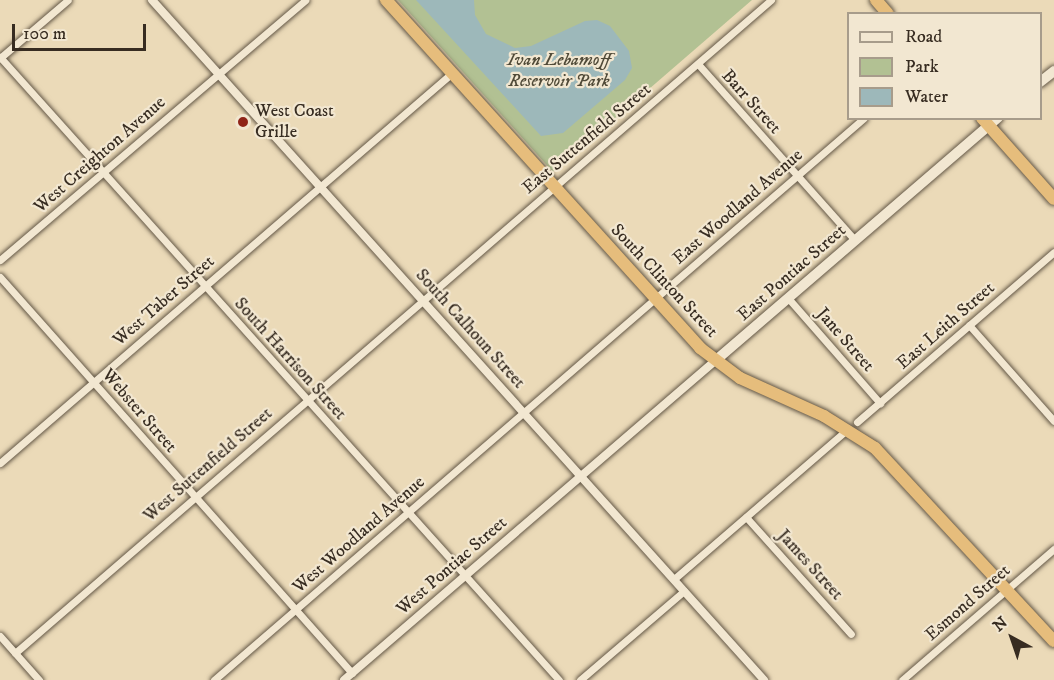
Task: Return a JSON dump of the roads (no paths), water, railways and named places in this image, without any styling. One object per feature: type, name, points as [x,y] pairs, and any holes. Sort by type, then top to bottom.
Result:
[{"type":"highway","name":"South Clinton Street","points":[[386,0],[655,299],[715,361],[740,378],[852,426],[890,461],[1054,641]]},
{"type":"highway","points":[[876,0],[886,12]]},
{"type":"highway","points":[[990,121],[1054,199]]},
{"type":"main road","points":[[1042,81],[1054,71]]},
{"type":"main road","name":"East Pontiac Street","points":[[715,361],[990,121]]},
{"type":"street","points":[[0,57],[68,0]]},
{"type":"street","name":"South Calhoun Street","points":[[153,0],[764,680]]},
{"type":"street","name":"West Creighton Avenue","points":[[0,260],[305,0]]},
{"type":"street","name":"East Suttenfield Street","points":[[422,300],[771,0]]},
{"type":"street","name":"South Harrison Street","points":[[0,57],[464,577],[559,680]]},
{"type":"street","name":"Barr Street","points":[[698,64],[855,240]]},
{"type":"street","name":"West Taber Street","points":[[0,463],[453,72]]},
{"type":"street","name":"East Woodland Avenue","points":[[524,412],[862,120]]},
{"type":"street","name":"East Leith Street","points":[[674,579],[1054,252]]},
{"type":"street","name":"Webster Street","points":[[0,277],[352,673]]},
{"type":"street","name":"Jane Street","points":[[788,298],[880,403]]},
{"type":"street","name":"West Suttenfield Street","points":[[15,652],[422,300]]},
{"type":"street","points":[[969,325],[1054,421]]},
{"type":"street","name":"East Pontiac Street","points":[[581,477],[715,361]]},
{"type":"street","name":"West Woodland Avenue","points":[[214,680],[524,412]]},
{"type":"street","name":"West Pontiac Street","points":[[344,680],[581,477]]},
{"type":"street","name":"James Street","points":[[746,517],[851,634]]},
{"type":"street","name":"Esmond Street","points":[[902,680],[1054,549]]},
{"type":"street","points":[[580,680],[684,591]]},
{"type":"street","points":[[0,636],[39,680]]},
{"type":"water","points":[[416,0],[474,0],[475,15],[486,34],[515,48],[531,46],[585,21],[597,20],[610,26],[629,51],[632,68],[625,80],[563,133],[541,136]]},
{"type":"place","name":"West Coast Grille","points":[[243,122]]},
{"type":"park label","name":"Ivan Lebamoff Reservoir Park","points":[[559,71]]}]
